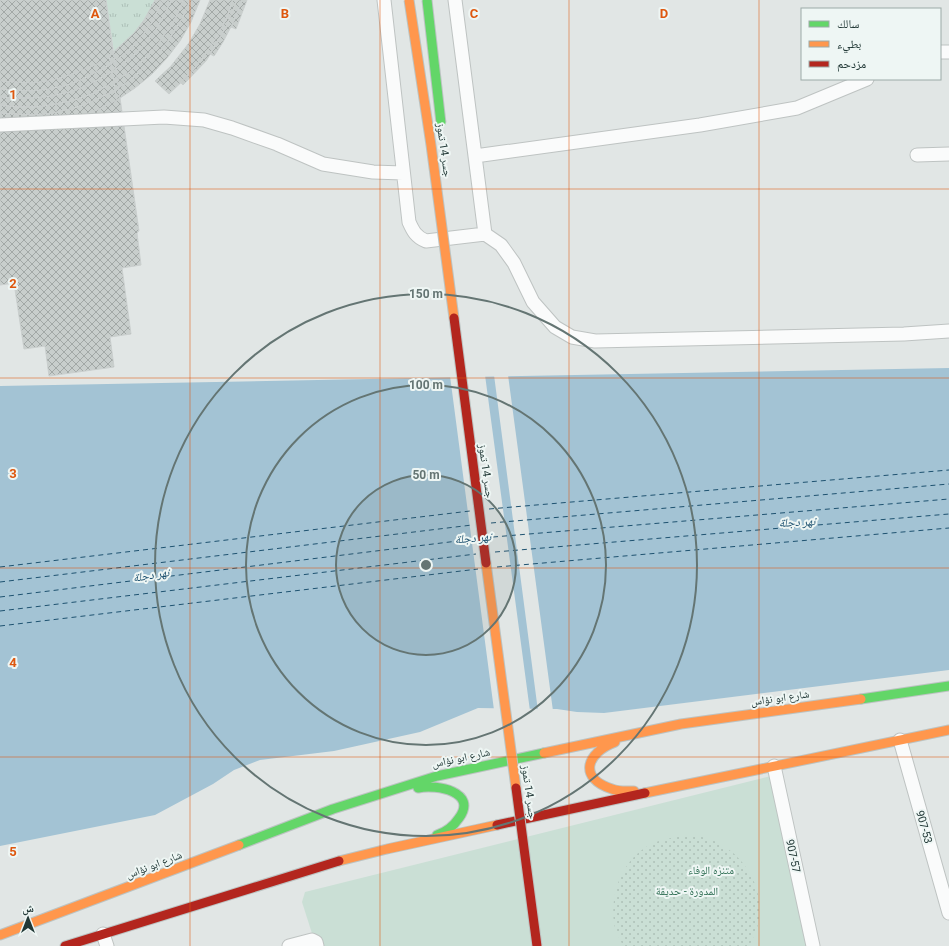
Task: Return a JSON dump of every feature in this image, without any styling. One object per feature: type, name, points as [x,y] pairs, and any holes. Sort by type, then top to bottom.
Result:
[{"type":"main road","name":"جسر 14 تموز","points":[[409,0],[431,145],[537,946]]},
{"type":"main road","name":"جسر 14 تموز","points":[[427,0],[442,136]]},
{"type":"main road","points":[[455,229],[457,244]]},
{"type":"main road","name":"شارع ابو نؤاس","points":[[0,935],[332,809],[436,776],[680,724],[949,686]]},
{"type":"main road","points":[[680,724],[619,740],[605,746],[593,756],[590,763],[590,772],[593,779],[602,785],[618,791],[639,791],[705,780]]},
{"type":"main road","points":[[388,849],[705,780],[949,730]]},
{"type":"main road","name":"جسر 14 تموز","points":[[523,746],[526,769]]},
{"type":"main road","points":[[65,946],[105,940],[331,863],[419,841],[445,832],[455,823],[463,812],[463,803],[458,795],[448,789],[431,786],[391,793],[332,809]]},
{"type":"main road","name":"جسر 14 تموز","points":[[531,808],[533,824]]},
{"type":"street","points":[[384,0],[409,222],[414,232],[419,238],[426,240],[485,234],[501,245],[514,263],[533,302],[555,327],[572,337],[596,341],[904,334],[949,331]]},
{"type":"street","points":[[455,0],[485,234]]},
{"type":"street","points":[[475,156],[700,125],[797,108],[865,80]]},
{"type":"street","points":[[0,125],[164,117],[204,120],[277,144],[324,164],[372,172],[403,172]]},
{"type":"street","points":[[917,156],[949,154]]},
{"type":"street","name":"907-53","points":[[900,740],[949,913]]},
{"type":"street","name":"907-57","points":[[774,766],[813,946]]},
{"type":"street","points":[[289,946],[312,940],[316,942],[317,946]]},
{"type":"green space","points":[[106,0],[155,0],[138,29],[114,52]]},
{"type":"green space","name":"متنزه الوفاء","points":[[771,776],[785,831],[806,946],[316,946],[302,902],[305,892]]},
{"type":"green space","name":"المدورة - حديقة","points":[[677,836],[702,837],[724,846],[743,863],[750,873],[759,896],[760,918],[749,946],[623,946],[616,932],[613,911],[617,888],[626,866],[643,849],[653,843]]},
{"type":"water","name":"نهر دجلة","points":[[949,368],[949,670],[604,713],[577,712],[557,709],[478,708],[420,732],[334,751],[260,760],[234,770],[213,784],[155,815],[0,846],[0,386]]},
{"type":"pier","points":[[485,375],[530,711],[494,710],[450,376]]},
{"type":"pier","points":[[494,375],[508,375],[553,711],[538,711]]},
{"type":"building","points":[[0,0],[106,0],[139,231],[137,233],[141,265],[122,268],[131,334],[110,337],[114,367],[49,376],[45,346],[24,349],[14,283],[0,285]]},
{"type":"building","points":[[155,0],[163,0],[151,24],[128,51],[111,64],[109,56],[134,33],[144,20]]},
{"type":"building","points":[[163,0],[172,0],[157,28],[133,56],[112,72],[111,64],[128,51],[140,38],[151,24]]},
{"type":"building","points":[[172,0],[183,0],[178,13],[168,30],[143,60],[128,73],[114,82],[112,72],[133,56],[146,42],[157,28]]},
{"type":"building","points":[[183,0],[190,0],[183,17],[160,52],[129,81],[115,90],[114,82],[128,73],[156,46],[178,13]]},
{"type":"building","points":[[190,0],[200,0],[191,22],[180,41],[152,74],[117,100],[115,90],[129,81],[160,52],[183,17]]},
{"type":"building","points":[[210,0],[233,0],[224,24],[207,52],[192,72],[169,94],[155,81],[171,66],[189,43],[200,24]]},
{"type":"building","points":[[233,0],[237,0],[219,40],[206,61],[183,85],[181,83],[202,59],[216,38],[227,17]]},
{"type":"building","points":[[237,0],[242,0],[235,19],[214,56],[210,54],[227,25]]},
{"type":"building","points":[[242,0],[247,0],[236,29],[231,27]]},
{"type":"building","points":[[109,56],[111,64],[83,79],[67,85],[32,91],[0,89],[0,81],[32,83],[48,81],[64,77],[95,65]]},
{"type":"building","points":[[111,64],[112,72],[86,86],[69,92],[32,98],[0,97],[0,89],[32,91],[67,85],[83,79]]},
{"type":"building","points":[[112,72],[114,82],[94,93],[75,100],[36,107],[0,105],[0,97],[32,98],[69,92],[86,86]]},
{"type":"building","points":[[114,82],[115,90],[112,92],[74,108],[53,113],[33,115],[0,113],[0,105],[36,107],[56,104],[75,100],[94,93]]},
{"type":"building","points":[[115,90],[117,100],[97,110],[76,117],[0,123],[0,113],[33,115],[53,113],[74,108],[93,101]]},
{"type":"ferry route","points":[[489,509],[949,470]]},
{"type":"ferry route","points":[[491,523],[949,484]]},
{"type":"ferry route","points":[[493,537],[949,499]]},
{"type":"ferry route","points":[[0,567],[470,511]]},
{"type":"ferry route","points":[[495,552],[949,514]]},
{"type":"ferry route","points":[[0,582],[472,525]]},
{"type":"ferry route","points":[[497,567],[949,528]]},
{"type":"ferry route","points":[[0,597],[474,539]]},
{"type":"ferry route","points":[[0,611],[476,554]]},
{"type":"ferry route","points":[[0,626],[478,569]]},
{"type":"traffic: fast","points":[[427,0],[441,123]]},
{"type":"traffic: fast","points":[[861,699],[949,686]]},
{"type":"traffic: fast","points":[[239,845],[333,809],[437,776],[544,753]]},
{"type":"traffic: fast","points":[[418,788],[435,787],[444,789],[459,796],[463,802],[463,809],[457,821],[449,829],[437,835]]},
{"type":"traffic: slow","points":[[409,0],[431,145],[454,318]]},
{"type":"traffic: slow","points":[[486,563],[516,788]]},
{"type":"traffic: slow","points":[[544,753],[681,724],[861,699]]},
{"type":"traffic: slow","points":[[645,793],[949,730]]},
{"type":"traffic: slow","points":[[615,742],[598,752],[592,759],[590,772],[594,779],[612,789],[620,791],[634,791]]},
{"type":"traffic: slow","points":[[339,861],[497,825]]},
{"type":"traffic: slow","points":[[0,935],[239,845]]},
{"type":"traffic: jam","points":[[454,318],[486,563]]},
{"type":"traffic: jam","points":[[516,788],[537,946]]},
{"type":"traffic: jam","points":[[497,825],[645,793]]},
{"type":"traffic: jam","points":[[65,946],[339,861]]}]
